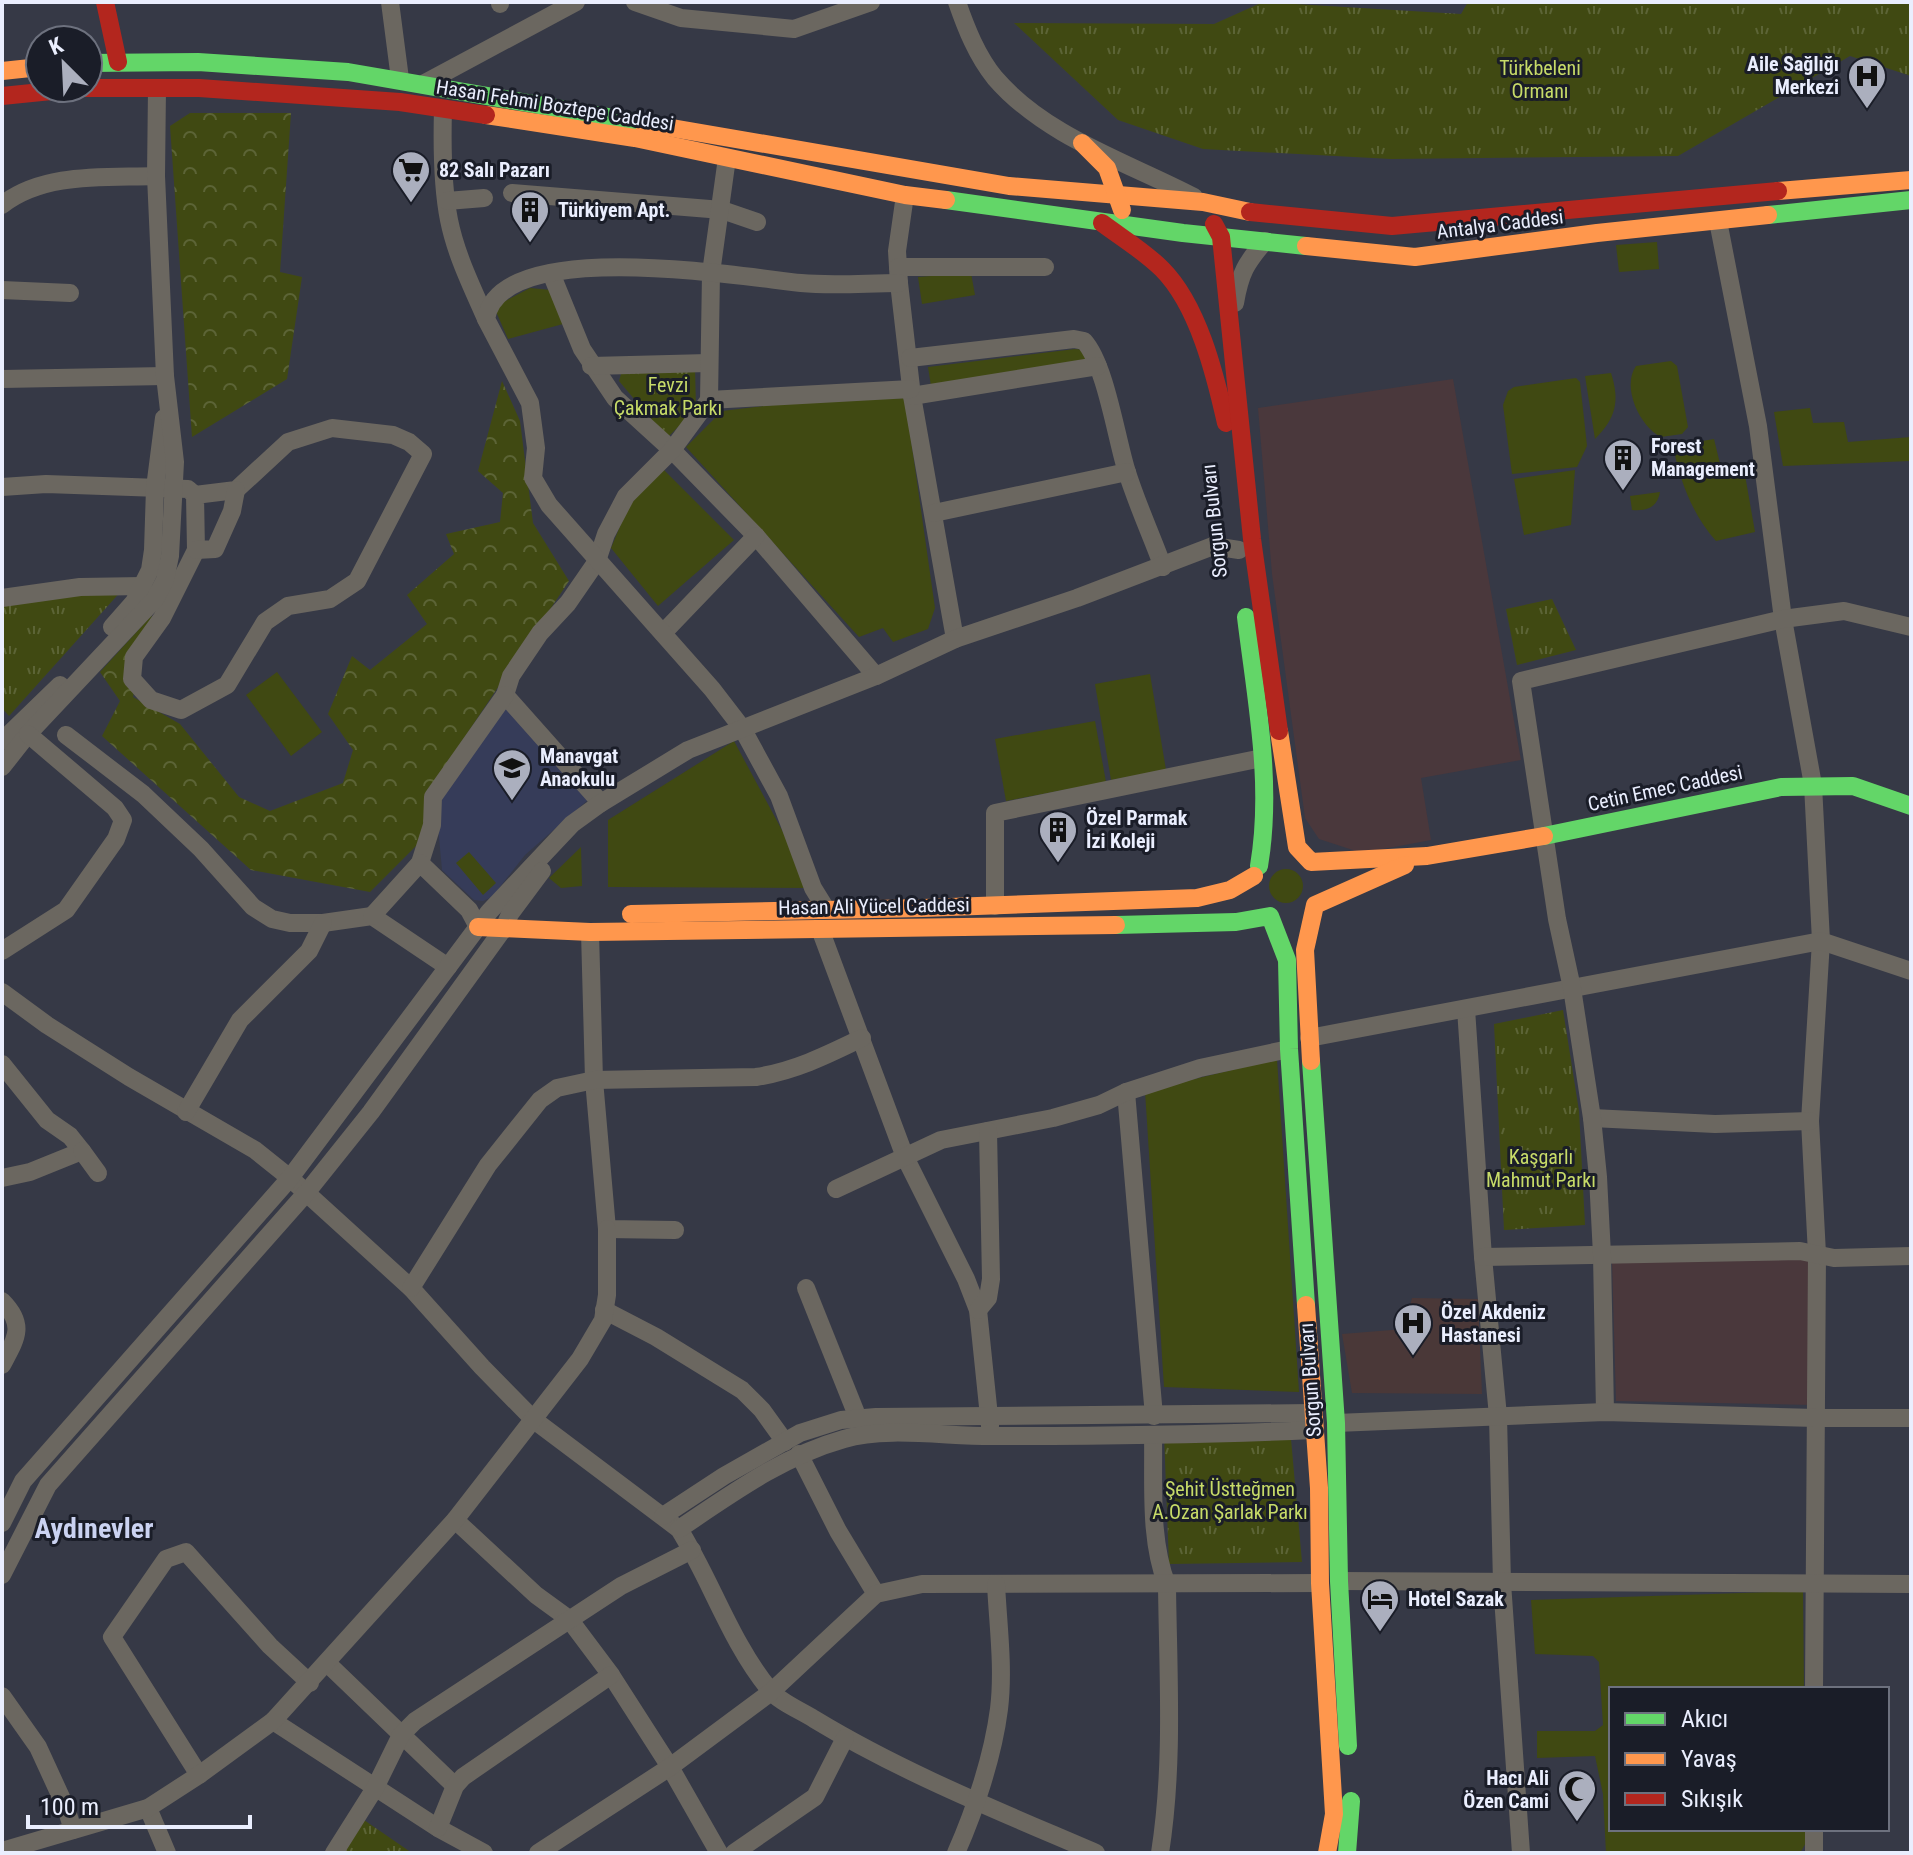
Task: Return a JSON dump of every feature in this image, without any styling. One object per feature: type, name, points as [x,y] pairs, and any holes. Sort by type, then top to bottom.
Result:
[{"type":"main road","points":[[87,2],[90,24]]},
{"type":"main road","points":[[105,2],[118,62]]},
{"type":"main road","name":"Hasan Fehmi Boztepe Caddesi","points":[[104,56],[118,62],[285,67],[400,79],[1009,186],[1115,196]]},
{"type":"main road","points":[[2,71],[24,69]]},
{"type":"main road","name":"Hasan Fehmi Boztepe Caddesi","points":[[2,96],[81,88],[157,88],[313,95],[443,109],[635,138],[905,195],[1096,219]]},
{"type":"main road","points":[[1082,143],[1107,168],[1115,196],[1147,256]]},
{"type":"main road","name":"Antalya Caddesi","points":[[1115,196],[1203,202],[1264,215],[1392,226],[1911,180]]},
{"type":"main road","name":"Antalya Caddesi","points":[[1096,219],[1221,237],[1415,257],[1597,233],[1911,200]]},
{"type":"main road","points":[[1203,202],[1221,237]]},
{"type":"main road","name":"Sorgun Bulvarı","points":[[1096,219],[1164,271],[1186,302],[1216,377],[1225,416],[1264,779],[1263,836],[1257,871]]},
{"type":"main road","name":"Sorgun Bulvarı","points":[[1221,237],[1252,539],[1288,797],[1297,847],[1311,862]]},
{"type":"main road","name":"Cetin Emec Caddesi","points":[[1427,856],[1545,836],[1742,795],[1813,785],[1853,786],[1911,806]]},
{"type":"main road","points":[[1315,905],[1321,883],[1318,871],[1311,862],[1290,852],[1278,853],[1267,858],[1257,871],[1255,899],[1270,916],[1290,920],[1353,886],[1427,856]]},
{"type":"main road","points":[[1311,862],[1427,856]]},
{"type":"main road","name":"Hasan Ali Yücel Caddesi","points":[[507,921],[1197,898],[1230,890],[1257,871]]},
{"type":"main road","name":"Sorgun Bulvarı","points":[[1315,905],[1305,950],[1336,1423],[1339,1581],[1351,1812],[1347,1853]]},
{"type":"main road","name":"Sorgun Bulvarı","points":[[1270,916],[1287,960],[1289,1049],[1319,1488],[1320,1583],[1334,1814],[1327,1853]]},
{"type":"main road","name":"Hasan Ali Yücel Caddesi","points":[[479,917],[590,932],[1222,923],[1270,916]]},
{"type":"street","points":[[390,2],[400,79]]},
{"type":"street","points":[[425,83],[576,2]]},
{"type":"street","points":[[635,2],[681,18],[794,29],[826,11],[871,2]]},
{"type":"street","points":[[957,2],[969,36],[995,78],[1034,112],[1082,143],[1203,202]]},
{"type":"street","points":[[4,735],[53,693],[134,602],[143,586],[164,488],[175,462],[165,376],[156,176],[157,88]]},
{"type":"street","points":[[443,109],[449,220],[486,319],[530,403],[536,448],[533,478],[549,505],[663,633],[742,728],[779,796],[813,888],[826,909]]},
{"type":"street","points":[[66,735],[143,794],[201,849],[253,907],[272,919],[290,923],[323,923],[372,916],[420,863],[432,825],[433,797],[505,695],[511,676],[540,633],[568,603],[597,561],[606,534],[626,496],[672,450],[709,400],[711,273],[727,158]]},
{"type":"street","points":[[2,205],[13,196],[41,184],[156,176]]},
{"type":"street","points":[[512,193],[722,210],[757,222]]},
{"type":"street","points":[[905,195],[897,251],[912,392],[955,639]]},
{"type":"street","points":[[447,201],[484,198]]},
{"type":"street","points":[[1718,221],[1758,426],[1783,619],[1813,785],[1821,941],[1810,1121],[1817,1254],[1814,1687]]},
{"type":"street","name":"Sorgun Bulvarı","points":[[1232,330],[1239,280],[1246,263],[1265,241]]},
{"type":"street","points":[[456,243],[487,286],[506,287],[563,270],[607,266],[805,283],[1045,267]]},
{"type":"street","points":[[551,273],[582,349],[615,398],[672,450],[756,536],[876,676]]},
{"type":"street","points":[[486,319],[492,301],[506,287]]},
{"type":"street","points":[[2,290],[70,293]]},
{"type":"street","points":[[910,358],[1074,339],[1084,341],[1091,348],[1098,366],[1127,472],[1163,567]]},
{"type":"street","points":[[591,366],[708,363]]},
{"type":"street","points":[[709,400],[912,392],[1098,366]]},
{"type":"street","points":[[2,379],[165,376]]},
{"type":"street","points":[[2,487],[46,484],[164,488],[188,489],[195,495],[236,490],[288,442],[332,428],[393,435],[409,442],[423,454],[357,581],[330,599],[288,606],[265,622],[227,685],[181,710],[151,700],[132,679],[134,657],[162,618],[196,550],[195,495]]},
{"type":"street","points":[[934,513],[1127,472]]},
{"type":"street","points":[[2,767],[28,734],[155,599],[165,580],[170,556],[164,488]]},
{"type":"street","points":[[196,550],[215,549],[232,511],[236,490]]},
{"type":"street","points":[[663,633],[756,536]]},
{"type":"street","points":[[2,1523],[23,1481],[290,1178],[448,967],[479,917],[572,824],[688,750],[876,676],[955,639],[1163,567],[1213,546],[1239,550]]},
{"type":"street","points":[[2,598],[80,587],[143,586]]},
{"type":"street","points":[[1605,1412],[1602,1255],[1592,1118],[1572,988],[1557,919],[1521,681],[1783,619],[1844,611],[1911,627]]},
{"type":"street","points":[[505,695],[601,803]]},
{"type":"street","points":[[2,951],[66,910],[116,839],[123,820],[115,808],[28,734]]},
{"type":"street","points":[[995,906],[995,813],[1262,758]]},
{"type":"street","points":[[2,1575],[48,1485],[307,1192],[371,1112],[535,878],[601,803]]},
{"type":"street","points":[[420,863],[479,917]]},
{"type":"street","points":[[372,916],[448,967]]},
{"type":"street","points":[[186,1112],[240,1020],[309,951],[323,923]]},
{"type":"street","points":[[820,929],[905,1157],[955,1255],[978,1310],[991,1436]]},
{"type":"street","points":[[2,1851],[148,1808],[273,1721],[455,1520],[580,1359],[603,1320],[607,1295],[607,1229],[594,1080],[590,932]]},
{"type":"street","points":[[1309,1038],[1821,941],[1911,971]]},
{"type":"street","points":[[2,992],[47,1025],[186,1112],[255,1150],[307,1192],[411,1288],[534,1420],[679,1529],[743,1650],[771,1692],[845,1738],[1096,1853]]},
{"type":"street","points":[[1466,1009],[1483,1257],[1498,1416],[1502,1583],[1521,1853]]},
{"type":"street","points":[[411,1288],[488,1165],[540,1100],[557,1088],[594,1080],[768,1075],[805,1065],[862,1038]]},
{"type":"street","points":[[836,1189],[941,1140],[1053,1118],[1099,1105],[1126,1092],[1200,1068],[1289,1049]]},
{"type":"street","points":[[2,1064],[47,1120],[70,1136],[98,1173]]},
{"type":"street","points":[[1126,1092],[1154,1416]]},
{"type":"street","points":[[1592,1118],[1715,1124],[1810,1121]]},
{"type":"street","points":[[978,1310],[988,1298],[991,1279],[988,1131]]},
{"type":"street","points":[[2,1178],[30,1172],[82,1151]]},
{"type":"street","points":[[607,1229],[675,1230]]},
{"type":"street","points":[[1483,1257],[1800,1251],[1834,1258],[1911,1256]]},
{"type":"street","points":[[806,1288],[858,1418]]},
{"type":"street","points":[[2,1301],[15,1316],[17,1331],[2,1365]]},
{"type":"street","points":[[604,1310],[656,1337],[742,1390],[762,1410],[792,1448],[876,1594]]},
{"type":"street","points":[[1336,1423],[1605,1412],[1911,1418]]},
{"type":"street","points":[[679,1529],[792,1448],[814,1427],[858,1418],[1154,1416],[1313,1421]]},
{"type":"street","points":[[663,1516],[724,1476],[792,1448],[847,1438],[893,1434],[1153,1435],[1313,1421]]},
{"type":"street","points":[[1153,1435],[1159,1565],[1167,1585],[1169,1770],[1168,1805],[1160,1853]]},
{"type":"street","points":[[455,1520],[536,1595],[569,1619],[611,1675],[670,1767],[719,1853]]},
{"type":"street","points":[[334,1853],[375,1788],[401,1735],[415,1721],[621,1586],[692,1550]]},
{"type":"street","points":[[199,1775],[112,1637],[166,1559],[186,1552],[270,1646],[310,1683]]},
{"type":"street","points":[[1339,1581],[1911,1584]]},
{"type":"street","points":[[538,1853],[670,1767],[771,1692],[876,1594],[922,1584],[1320,1583]]},
{"type":"street","points":[[956,1853],[977,1801],[999,1710],[996,1584]]},
{"type":"street","points":[[327,1663],[455,1786]]},
{"type":"street","points":[[438,1828],[455,1786],[463,1777],[611,1675]]},
{"type":"street","points":[[2,1696],[38,1747],[73,1830]]},
{"type":"street","points":[[273,1721],[438,1828],[484,1853]]},
{"type":"street","points":[[734,1853],[815,1797],[845,1738]]},
{"type":"street","points":[[148,1808],[167,1853]]},
{"type":"street","points":[[1814,1831],[1814,1853]]},
{"type":"shaded area","points":[[1453,379],[1521,760],[1421,778],[1431,840],[1362,853],[1319,839],[1305,818],[1272,574],[1258,408]]},
{"type":"shaded area","name":"Manavgat Anaokulu","points":[[502,701],[589,799],[525,855],[492,897],[483,901],[474,900],[442,870],[436,805]]},
{"type":"shaded area","points":[[1813,1257],[1813,1405],[1616,1401],[1612,1261]]},
{"type":"shaded area","name":"Özel Akdeniz Hastanesi","points":[[1412,1298],[1478,1299],[1482,1394],[1352,1393],[1342,1334],[1404,1329]]},
{"type":"green space","name":"Türkbeleni Ormanı","points":[[1263,2],[1461,14],[1468,2],[1911,2],[1911,76],[1850,56],[1678,156],[1391,159],[1203,149],[1118,120],[1014,23],[1214,24]]},
{"type":"green space","points":[[190,113],[291,113],[280,272],[302,277],[287,379],[192,437],[170,126]]},
{"type":"green space","points":[[1657,242],[1659,269],[1619,272],[1616,245]]},
{"type":"green space","points":[[971,273],[975,295],[922,304],[918,277]]},
{"type":"green space","points":[[530,288],[551,290],[563,324],[508,339],[494,307]]},
{"type":"green space","points":[[1085,350],[1090,361],[931,386],[928,367]]},
{"type":"green space","points":[[1671,361],[1677,366],[1688,427],[1682,434],[1661,437],[1646,425],[1635,406],[1632,375],[1636,366]]},
{"type":"green space","name":"Fevzi Çakmak Parkı","points":[[695,367],[696,409],[667,438],[619,381],[621,374]]},
{"type":"green space","points":[[1611,373],[1615,392],[1614,409],[1608,424],[1595,439],[1585,376]]},
{"type":"green space","points":[[1576,378],[1580,382],[1587,446],[1577,467],[1512,474],[1503,405],[1508,391],[1514,387]]},
{"type":"green space","points":[[502,381],[520,421],[533,523],[569,581],[430,789],[426,836],[370,892],[251,870],[102,736],[120,701],[100,672],[152,615],[133,697],[180,724],[239,797],[270,811],[343,783],[353,750],[328,714],[352,656],[370,670],[427,624],[407,595],[454,554],[446,534],[500,522],[503,493],[478,471]]},
{"type":"green space","points":[[905,398],[935,608],[928,629],[893,642],[883,628],[859,637],[686,447],[722,411],[798,402]]},
{"type":"green space","points":[[1810,408],[1813,423],[1844,422],[1848,442],[1911,437],[1911,461],[1783,466],[1774,412]]},
{"type":"green space","points":[[1714,439],[1723,476],[1745,475],[1755,532],[1716,541],[1700,520],[1688,496],[1673,446]]},
{"type":"green space","points":[[662,468],[734,540],[658,606],[611,548],[628,507]]},
{"type":"green space","points":[[1575,470],[1571,525],[1524,535],[1514,479]]},
{"type":"green space","points":[[1660,492],[1650,507],[1632,510],[1630,496]]},
{"type":"green space","points":[[123,589],[9,716],[2,708],[2,602]]},
{"type":"green space","points":[[1552,599],[1576,650],[1517,665],[1506,609]]},
{"type":"green space","points":[[277,672],[322,732],[291,756],[246,695]]},
{"type":"green space","points":[[1150,674],[1166,770],[1111,780],[1095,684]]},
{"type":"green space","points":[[1095,721],[1106,782],[1006,801],[995,739]]},
{"type":"green space","points":[[734,741],[813,888],[608,887],[608,820]]},
{"type":"green space","points":[[581,847],[582,886],[561,888],[549,878]]},
{"type":"green space","points":[[469,852],[496,883],[483,895],[456,863]]},
{"type":"green space","points":[[1286,869],[1298,874],[1303,886],[1298,898],[1286,903],[1274,898],[1269,886],[1274,874]]},
{"type":"green space","name":"Kaşgarlı Mahmut Parkı","points":[[1563,1010],[1579,1111],[1585,1225],[1504,1230],[1494,1024]]},
{"type":"green space","points":[[1277,1059],[1299,1392],[1164,1387],[1145,1091]]},
{"type":"green space","name":"Şehit Üstteğmen A.Ozan Şarlak Parkı","points":[[1164,1434],[1291,1439],[1302,1562],[1169,1564]]},
{"type":"green space","points":[[1803,1591],[1804,1687],[1609,1687],[1609,1831],[1807,1831],[1807,1841],[1800,1853],[1606,1853],[1603,1794],[1595,1756],[1537,1758],[1537,1731],[1595,1731],[1603,1725],[1599,1662],[1593,1656],[1535,1654],[1531,1600]]},
{"type":"green space","points":[[364,1820],[412,1853],[344,1853]]},
{"type":"traffic: fast","points":[[104,63],[198,62],[348,72],[643,123]]},
{"type":"traffic: fast","points":[[946,200],[1183,233],[1306,246]]},
{"type":"traffic: fast","points":[[1768,215],[1911,200]]},
{"type":"traffic: fast","points":[[1246,617],[1264,773],[1259,866]]},
{"type":"traffic: fast","points":[[1544,836],[1781,787],[1853,786],[1911,806]]},
{"type":"traffic: fast","points":[[1116,925],[1236,922],[1270,916],[1287,960],[1289,1049],[1306,1305]]},
{"type":"traffic: fast","points":[[1311,1061],[1336,1423],[1339,1581],[1348,1746]]},
{"type":"traffic: fast","points":[[1347,1853],[1351,1801]]},
{"type":"traffic: slow","points":[[2,71],[24,69]]},
{"type":"traffic: slow","points":[[486,115],[635,138],[905,195],[946,200]]},
{"type":"traffic: slow","points":[[643,123],[1009,186],[1203,202],[1250,212]]},
{"type":"traffic: slow","points":[[1082,143],[1107,168],[1122,210]]},
{"type":"traffic: slow","points":[[1778,191],[1911,180]]},
{"type":"traffic: slow","points":[[1306,246],[1415,257],[1768,215]]},
{"type":"traffic: slow","points":[[1279,731],[1297,847],[1311,862],[1427,856],[1544,836]]},
{"type":"traffic: slow","points":[[1311,1061],[1305,950],[1315,905],[1405,865]]},
{"type":"traffic: slow","points":[[631,914],[1197,898],[1230,890],[1254,876]]},
{"type":"traffic: slow","points":[[478,927],[590,932],[1116,925]]},
{"type":"traffic: slow","points":[[1306,1305],[1319,1488],[1320,1583],[1334,1814],[1327,1853]]},
{"type":"traffic: jam","points":[[105,2],[118,62]]},
{"type":"traffic: jam","points":[[2,96],[81,88],[199,88],[400,102],[486,115]]},
{"type":"traffic: jam","points":[[1250,212],[1392,226],[1778,191]]},
{"type":"traffic: jam","points":[[1102,223],[1155,262],[1186,301],[1210,362],[1226,423]]},
{"type":"traffic: jam","points":[[1214,224],[1221,237],[1252,539],[1279,731]]},
{"type":"place","name":"Aile Sağlığı Merkezi","points":[[1867,110]]},
{"type":"place","name":"82 Salı Pazarı","points":[[411,204]]},
{"type":"place","name":"Türkiyem Apt.","points":[[530,244]]},
{"type":"place","name":"Forest Management","points":[[1623,492]]},
{"type":"place","name":"Manavgat Anaokulu","points":[[512,802]]},
{"type":"place","name":"Özel Parmak İzi Koleji","points":[[1058,864]]},
{"type":"place","name":"Özel Akdeniz Hastanesi","points":[[1413,1357]]},
{"type":"place","name":"Hotel Sazak","points":[[1380,1633]]},
{"type":"place","name":"Hacı Ali Özen Cami","points":[[1577,1823]]},
{"type":"district","name":"Aydınevler","points":[[94,1528]]}]
